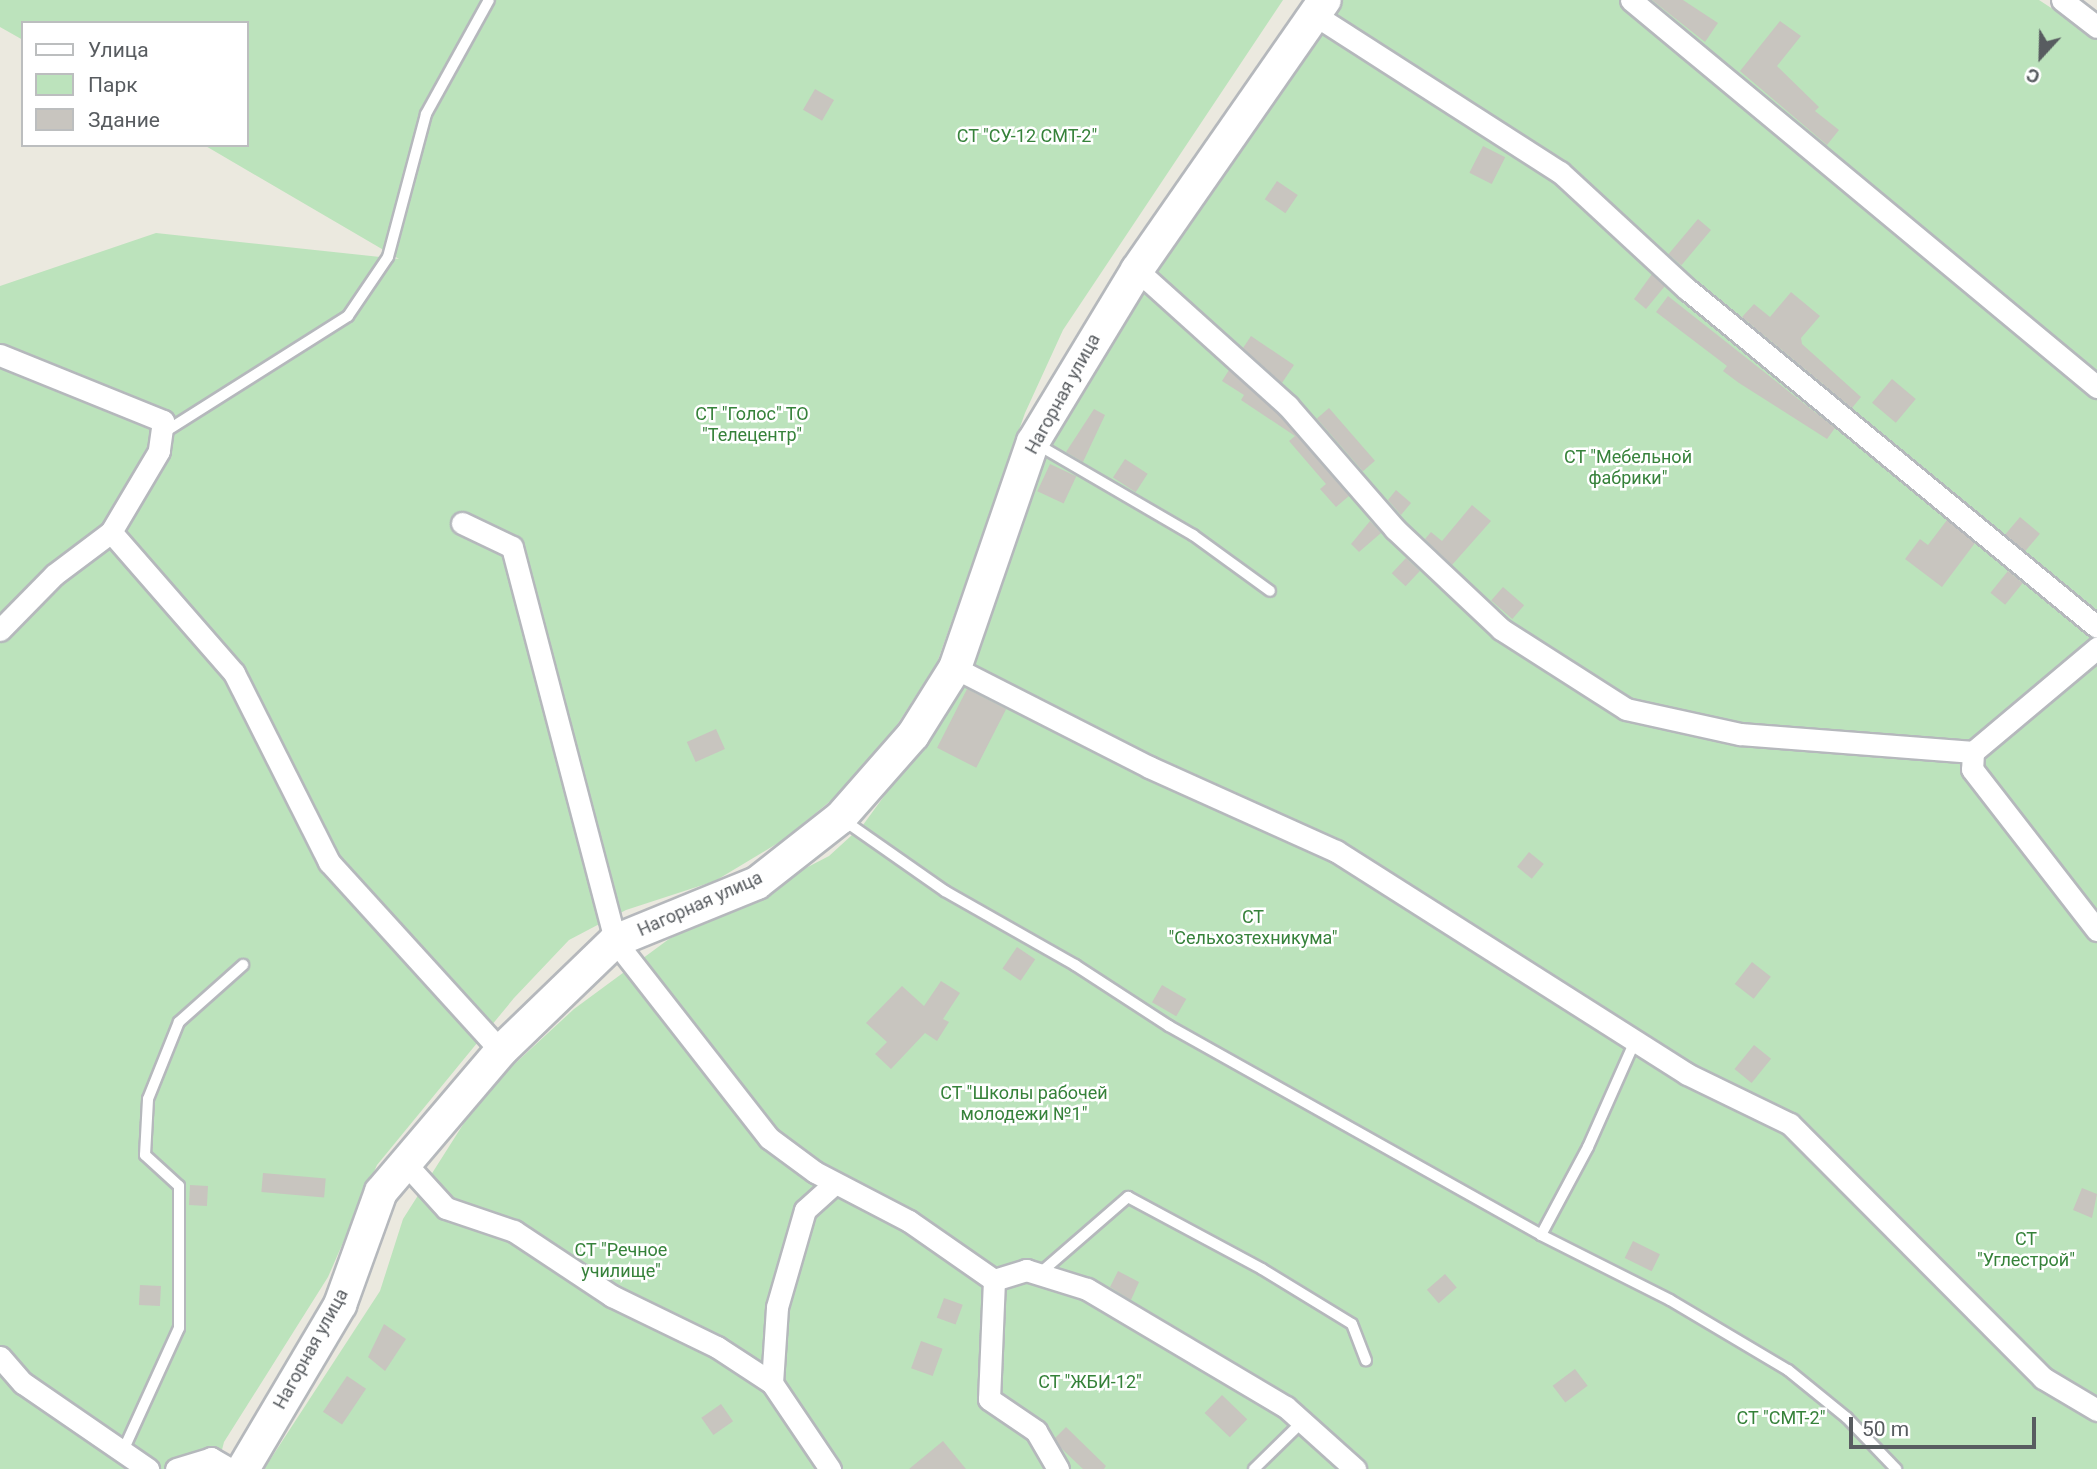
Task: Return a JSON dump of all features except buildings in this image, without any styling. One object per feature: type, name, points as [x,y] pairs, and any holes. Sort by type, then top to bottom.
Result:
[{"type":"street","points":[[1631,0],[2097,387]]},
{"type":"street","points":[[2062,0],[2097,27]]},
{"type":"street","points":[[1320,8],[1560,172],[1687,289],[2097,627]]},
{"type":"street","name":"Нагорная улица","points":[[243,1469],[340,1305],[381,1192],[501,1051],[615,941],[757,883],[840,818],[913,735],[955,668],[1033,442],[1137,270],[1320,8]]},
{"type":"street","points":[[1137,270],[1288,406],[1395,528],[1501,629],[1626,709],[1740,734],[1973,751],[2097,648]]},
{"type":"street","points":[[0,355],[163,421],[159,451],[111,532],[54,575],[0,630]]},
{"type":"street","points":[[463,523],[512,547],[615,941],[769,1138],[835,1182],[909,1221],[994,1280]]},
{"type":"street","points":[[111,532],[234,673],[329,862],[501,1051]]},
{"type":"street","points":[[955,668],[1149,767],[1335,851],[1687,1074],[1790,1124],[2043,1378],[2097,1410]]},
{"type":"street","points":[[1973,751],[1972,769],[2097,930]]},
{"type":"street","points":[[405,1163],[446,1208],[514,1231],[612,1296],[717,1347],[772,1384],[830,1469]]},
{"type":"street","points":[[772,1384],[777,1307],[805,1210],[835,1182]]},
{"type":"street","points":[[994,1280],[1026,1270],[1087,1289],[1286,1407],[1355,1469]]},
{"type":"street","points":[[994,1280],[989,1399],[1036,1431],[1058,1469]]},
{"type":"street","points":[[0,1357],[23,1383],[148,1469]]},
{"type":"street","points":[[176,1469],[211,1458],[230,1469]]},
{"type":"lane","points":[[161,434],[348,316],[388,257],[426,114],[489,0]]},
{"type":"lane","points":[[1033,442],[1192,535],[1270,591]]},
{"type":"lane","points":[[840,818],[945,891],[1075,965],[1169,1026],[1541,1235],[1670,1300],[1788,1370],[1847,1418],[1896,1469]]},
{"type":"lane","points":[[122,1453],[179,1328],[179,1186],[145,1156],[148,1099],[179,1022],[243,965]]},
{"type":"lane","points":[[1541,1235],[1588,1147],[1635,1041]]},
{"type":"lane","points":[[1040,1274],[1128,1197],[1262,1269],[1352,1324],[1366,1360]]},
{"type":"lane","points":[[1254,1469],[1302,1422]]},
{"type":"green space","points":[[0,0],[1283,0],[1063,330],[1025,413],[937,663],[868,770],[783,840],[715,881],[626,910],[569,940],[514,998],[377,1165],[328,1277],[224,1442],[217,1469],[0,1469],[0,286],[156,233],[399,259],[207,147],[248,147],[248,21],[21,21],[21,39],[0,27]]},
{"type":"green space","points":[[1338,0],[2039,0],[2097,38],[2097,1469],[264,1469],[380,1291],[403,1219],[483,1093],[574,1009],[669,939],[829,856],[863,825],[936,725],[975,664],[1058,422],[1133,303],[1319,37]]},
{"type":"park label","name":"СТ \"СУ-12 СМТ-2\"","points":[[1027,136]]},
{"type":"park label","name":"СТ \"Голос\" ТО \"Телецентр\"","points":[[752,425]]},
{"type":"park label","name":"СТ \"Мебельной фабрики\"","points":[[1628,468]]},
{"type":"park label","name":"СТ \"Сельхозтехникума\"","points":[[1253,928]]},
{"type":"park label","name":"СТ \"Школы рабочей молодежи №1\"","points":[[1024,1104]]},
{"type":"park label","name":"СТ \"Углестрой\"","points":[[2026,1250]]},
{"type":"park label","name":"СТ \"Речное училище\"","points":[[621,1261]]},
{"type":"park label","name":"СТ \"ЖБИ-12\"","points":[[1090,1382]]},
{"type":"park label","name":"СТ \"СМТ-2\"","points":[[1781,1418]]}]
